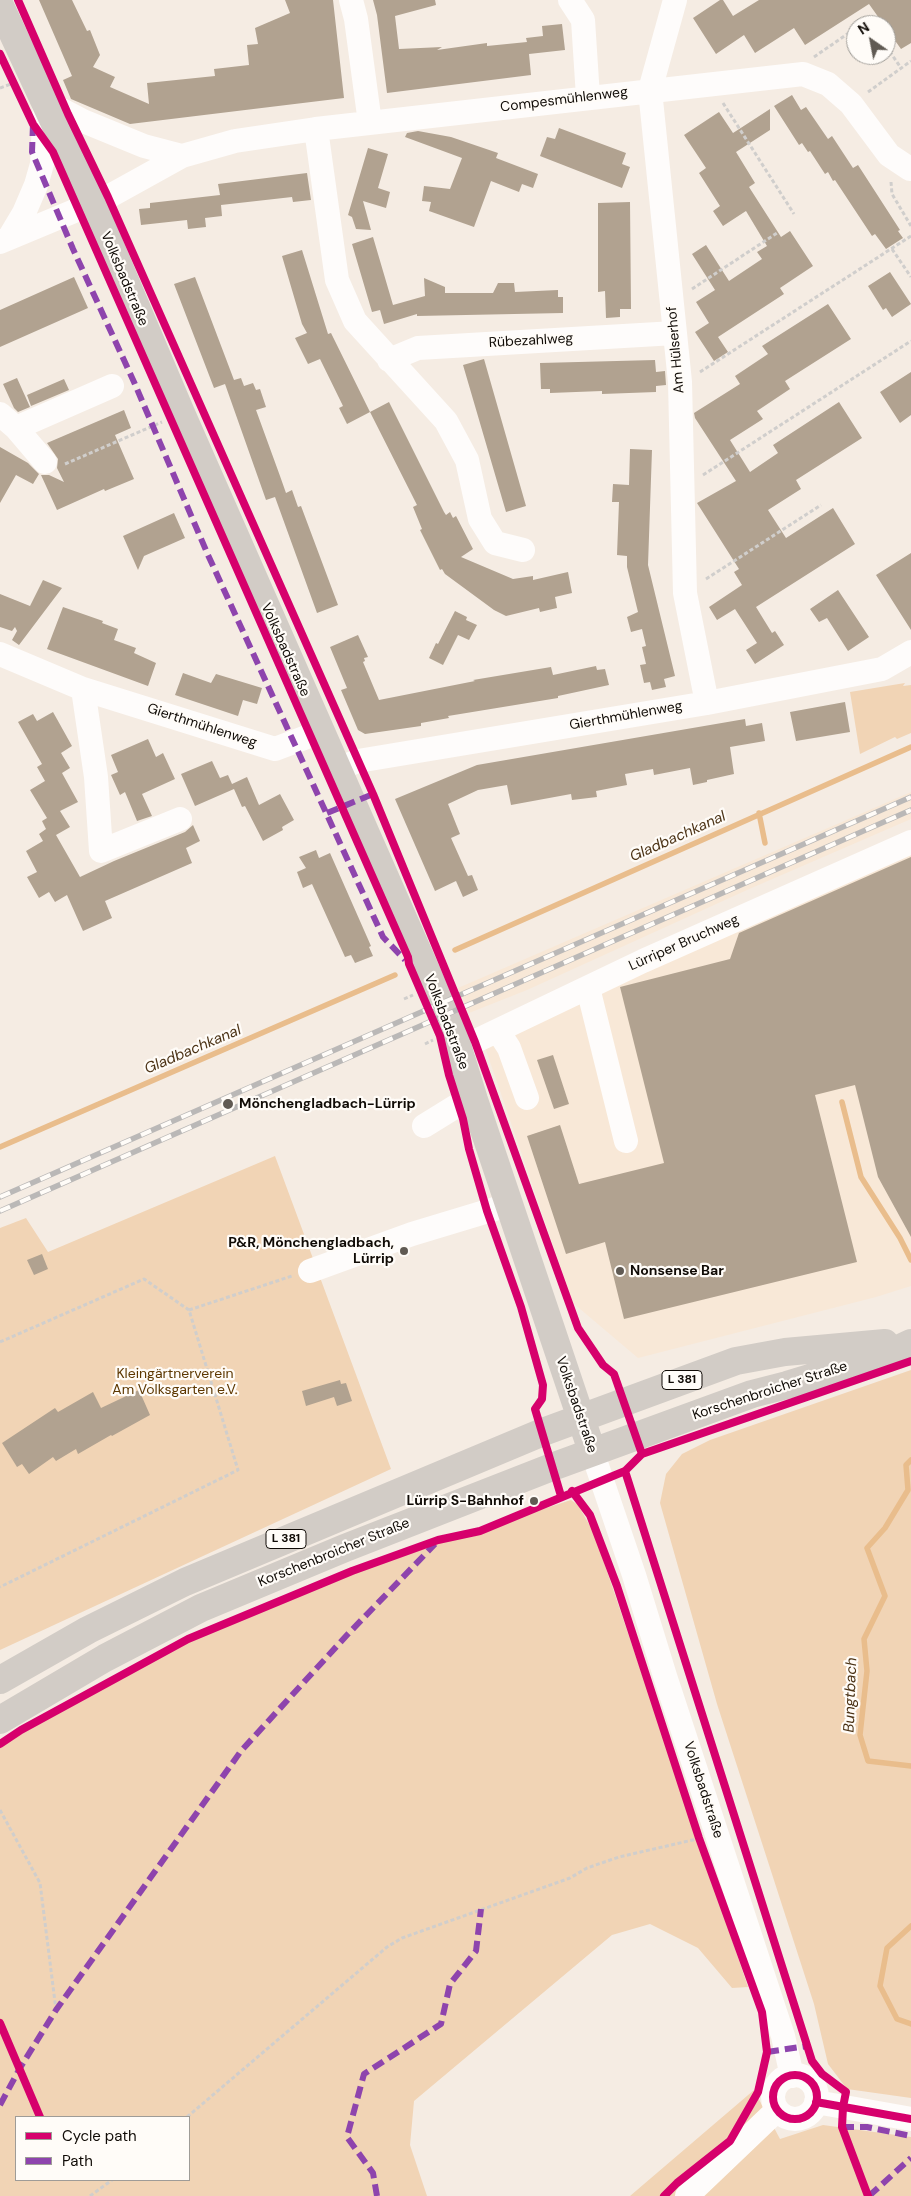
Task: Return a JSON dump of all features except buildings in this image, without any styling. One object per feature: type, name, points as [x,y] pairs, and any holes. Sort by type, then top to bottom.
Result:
[{"type":"main road","name":"Volksbadstraße","points":[[0,6],[92,203],[181,414],[320,732],[425,964],[459,1049],[508,1205],[592,1452]]},
{"type":"main road","name":"Korschenbroicher Straße","points":[[0,1680],[88,1630],[185,1582],[542,1432],[736,1361],[785,1352],[877,1344],[911,1338]]},
{"type":"main road","name":"Korschenbroicher Straße","points":[[0,1720],[105,1658],[201,1608],[380,1534],[592,1452],[752,1394],[883,1356],[911,1344]]},
{"type":"street","points":[[351,0],[356,19],[370,123]]},
{"type":"street","points":[[570,0],[583,20],[588,97]]},
{"type":"street","name":"Am Hülserhof","points":[[675,0],[650,90],[680,382],[685,593],[706,703]]},
{"type":"street","name":"Compesmühlenweg","points":[[5,240],[143,179],[182,156],[235,142],[316,129],[803,74],[828,84],[851,104],[889,155],[910,169]]},
{"type":"street","points":[[5,240],[33,192],[42,164],[44,101]]},
{"type":"street","name":"Compesmühlenweg","points":[[44,101],[83,122],[144,146],[182,156]]},
{"type":"street","points":[[316,129],[337,280],[355,321],[446,421],[466,460],[480,519],[494,543],[524,550]]},
{"type":"street","name":"Rübezahlweg","points":[[389,360],[418,348],[676,333]]},
{"type":"street","points":[[45,462],[8,421],[112,386]]},
{"type":"street","name":"Gierthmühlenweg","points":[[337,769],[358,761],[706,703],[882,669],[911,652]]},
{"type":"street","name":"Gierthmühlenweg","points":[[0,654],[84,689],[275,749],[320,732]]},
{"type":"street","points":[[84,689],[96,777],[101,851],[180,819]]},
{"type":"street","name":"Lürriper Bruchweg","points":[[459,1049],[652,957],[911,842]]},
{"type":"street","points":[[588,988],[626,1141]]},
{"type":"street","points":[[498,1031],[509,1048],[527,1098]]},
{"type":"street","points":[[424,1126],[458,1105],[474,1100]]},
{"type":"street","points":[[310,1271],[458,1219],[508,1205]]},
{"type":"street","name":"Volksbadstraße","points":[[592,1452],[783,2036],[792,2076]]},
{"type":"street","points":[[792,2076],[802,2077],[811,2083],[816,2092],[816,2102],[809,2113],[798,2118],[786,2118],[777,2110],[773,2099],[775,2089],[782,2080],[792,2076]]},
{"type":"street","points":[[816,2102],[911,2119]]},
{"type":"street","points":[[687,2196],[777,2110]]},
{"type":"path","points":[[803,74],[814,56],[846,35]]},
{"type":"path","points":[[896,61],[901,68]]},
{"type":"path","points":[[851,104],[911,61]]},
{"type":"path","points":[[9,76],[15,89]]},
{"type":"path","points":[[711,84],[794,214]]},
{"type":"path","points":[[889,155],[892,194],[911,226]]},
{"type":"path","points":[[672,301],[777,233]]},
{"type":"path","points":[[680,382],[691,379],[911,236]]},
{"type":"path","points":[[892,249],[911,277]]},
{"type":"path","points":[[683,487],[911,341]]},
{"type":"path","points":[[45,462],[54,468],[181,414]]},
{"type":"path","points":[[685,593],[821,504]]},
{"type":"path","points":[[189,1310],[310,1271]]},
{"type":"path","points":[[0,1342],[144,1279],[189,1310],[238,1470],[0,1587]]},
{"type":"path","points":[[0,1810],[40,1883],[56,2010]]},
{"type":"path","points":[[188,2116],[374,1958],[402,1938],[570,1878],[587,1868],[619,1857],[717,1832]]},
{"type":"path","points":[[90,2196],[111,2181]]},
{"type":"shaded area","points":[[911,792],[911,819],[747,890],[527,990],[469,1013],[458,988]]},
{"type":"shaded area","points":[[911,833],[911,1286],[876,1297],[638,1358],[573,1303],[478,1027]]},
{"type":"green space","points":[[905,683],[903,686],[911,685],[911,733],[897,739],[895,737],[860,754],[850,692]]},
{"type":"green space","name":"Kleingärtnerverein Am Volksgarten e.V.","points":[[275,1156],[391,1469],[0,1650],[0,1228],[26,1218],[48,1252]]},
{"type":"green space","points":[[911,1370],[911,2098],[847,2089],[828,2064],[814,2004],[717,1704],[660,1503],[666,1474],[682,1454],[710,1440]]},
{"type":"green space","points":[[571,1500],[578,1505],[594,1533],[748,1987],[732,1988],[698,1948],[650,1924],[612,1935],[414,2101],[410,2145],[427,2196],[0,2196],[0,1745],[188,1639],[352,1571]]},
{"type":"green space","points":[[754,2090],[780,2139],[823,2125],[911,2137],[911,2196],[630,2196]]},
{"type":"waterway","name":"Gladbachkanal","points":[[455,950],[911,747]]},
{"type":"waterway","name":"Bungtbach","points":[[759,813],[765,843]]},
{"type":"waterway","name":"Gladbachkanal","points":[[0,1147],[395,975]]},
{"type":"waterway","name":"Bungtbach","points":[[842,1102],[861,1177],[900,1238],[911,1260]]},
{"type":"waterway","name":"Bungtbach","points":[[911,1460],[906,1465],[908,1490],[885,1528],[867,1548],[885,1596],[864,1639],[867,1671],[860,1735],[868,1761],[911,1766]]},
{"type":"waterway","name":"Bungtbach","points":[[911,1926],[887,1948],[880,1986],[897,2019],[911,2024]]},
{"type":"railway","points":[[0,1197],[911,797]]},
{"type":"railway","points":[[0,1211],[911,810]]},
{"type":"marked path","points":[[33,124],[32,152],[208,555],[383,937],[405,960]]},
{"type":"marked path","points":[[327,813],[373,794]]},
{"type":"marked path","points":[[0,2105],[20,2068],[56,2010],[241,1751],[347,1635],[435,1544]]},
{"type":"marked path","points":[[377,2196],[373,2173],[347,2137],[364,2074],[441,2024],[450,1984],[476,1951],[481,1909]]},
{"type":"marked path","points":[[767,2052],[807,2046]]},
{"type":"marked path","points":[[842,2127],[867,2127],[911,2136]]},
{"type":"marked path","points":[[869,2196],[911,2158]]},
{"type":"cycle path","points":[[18,0],[68,114],[108,197],[373,794],[475,1042],[578,1328],[603,1365],[614,1374],[642,1454]]},
{"type":"cycle path","points":[[0,54],[33,124],[53,152],[408,957],[409,964],[440,1036],[487,1211],[521,1307],[543,1385],[542,1399],[535,1409],[561,1496]]},
{"type":"cycle path","points":[[0,1744],[21,1730],[188,1639],[352,1571],[438,1540],[480,1531],[625,1471],[642,1454],[911,1361]]},
{"type":"cycle path","points":[[625,1471],[812,2061],[822,2074],[846,2092],[842,2127],[868,2196]]},
{"type":"cycle path","points":[[572,1491],[590,1515],[617,1586],[699,1838],[762,2012],[767,2052],[758,2092],[730,2141],[677,2183],[664,2196]]},
{"type":"cycle path","points":[[0,2023],[40,2116]]},
{"type":"cycle path","points":[[795,2075],[807,2079],[813,2085],[817,2097],[813,2109],[807,2115],[795,2119],[783,2115],[777,2109],[773,2097],[777,2085],[783,2079],[795,2075]]},
{"type":"cycle path","points":[[816,2102],[911,2119]]},
{"type":"place","name":"Mönchengladbach-Lürrip","points":[[228,1104]]},
{"type":"place","name":"P&R, Mönchengladbach, Lürrip","points":[[404,1251]]},
{"type":"place","name":"Nonsense Bar","points":[[620,1271]]},
{"type":"place","name":"Lürrip S-Bahnhof","points":[[534,1501]]}]
